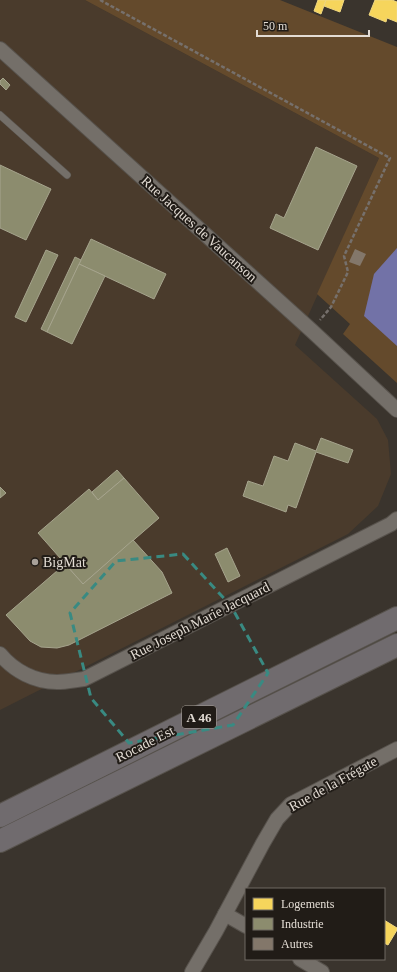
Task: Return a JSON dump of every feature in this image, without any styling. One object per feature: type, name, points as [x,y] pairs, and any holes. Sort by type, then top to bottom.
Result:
[{"type":"highway","name":"Rocade Est","points":[[0,816],[397,618]]},
{"type":"highway","name":"Rocade Est","points":[[0,841],[397,645]]},
{"type":"street","name":"Rue Jacques de Vaucanson","points":[[1,51],[311,330],[397,410]]},
{"type":"street","name":"Rue Joseph Marie Jacquard","points":[[0,654],[8,663],[30,677],[56,682],[84,679],[391,524],[397,519]]},
{"type":"street","name":"Rue de la Frégate","points":[[192,972],[277,819],[291,804],[397,749]]},
{"type":"street","points":[[225,914],[245,925]]},
{"type":"street","points":[[302,960],[322,972]]},
{"type":"lane","points":[[0,115],[67,175]]},
{"type":"path","points":[[100,0],[390,158],[344,256],[348,272],[331,307],[311,330]]},
{"type":"highlighted area","points":[[183,554],[231,606],[268,673],[233,725],[129,743],[91,698],[70,613],[116,561]]},
{"type":"shaded area","points":[[0,0],[85,0],[379,158],[295,345],[377,419],[388,440],[391,474],[378,506],[348,534],[0,710]]},
{"type":"shaded area","points":[[85,0],[280,0],[397,47],[397,383],[343,334],[350,324],[317,294],[379,158]]},
{"type":"water","points":[[397,248],[397,346],[364,316],[374,274]]},
{"type":"building: Logements","points":[[318,0],[326,0],[321,14],[314,11]]},
{"type":"building: Logements","points":[[326,0],[344,0],[340,12],[324,6]]},
{"type":"building: Logements","points":[[375,0],[392,0],[397,2],[397,22],[387,18],[386,22],[369,15]]},
{"type":"building: Logements","points":[[385,921],[397,928],[388,945],[385,944]]},
{"type":"building: Industrie","points":[[3,78],[10,85],[6,90],[0,84],[0,81]]},
{"type":"building: Industrie","points":[[316,147],[357,166],[318,250],[270,228],[276,214],[284,218]]},
{"type":"building: Industrie","points":[[0,165],[51,189],[26,240],[0,228]]},
{"type":"building: Industrie","points":[[91,239],[166,274],[154,299],[79,264]]},
{"type":"building: Industrie","points":[[46,250],[58,255],[26,322],[15,317]]},
{"type":"building: Industrie","points":[[75,257],[81,260],[47,332],[41,329]]},
{"type":"building: Industrie","points":[[79,264],[105,276],[72,344],[47,332]]},
{"type":"building: Industrie","points":[[321,438],[353,450],[348,463],[316,452],[296,508],[288,505],[286,512],[243,496],[248,481],[263,486],[274,456],[288,461],[295,443],[316,451]]},
{"type":"building: Industrie","points":[[117,470],[124,478],[98,500],[92,492]]},
{"type":"building: Industrie","points":[[124,478],[159,518],[83,584],[38,533],[89,489],[98,500]]},
{"type":"building: Industrie","points":[[0,487],[6,493],[0,498]]},
{"type":"building: Industrie","points":[[133,540],[162,572],[172,593],[69,645],[57,648],[41,647],[30,641],[6,615],[65,564],[83,584]]},
{"type":"building: Industrie","points":[[227,548],[240,576],[228,582],[215,554]]},
{"type":"building: Autres","points":[[355,249],[366,254],[360,266],[349,262]]},
{"type":"place","name":"BigMat","points":[[35,562]]}]
